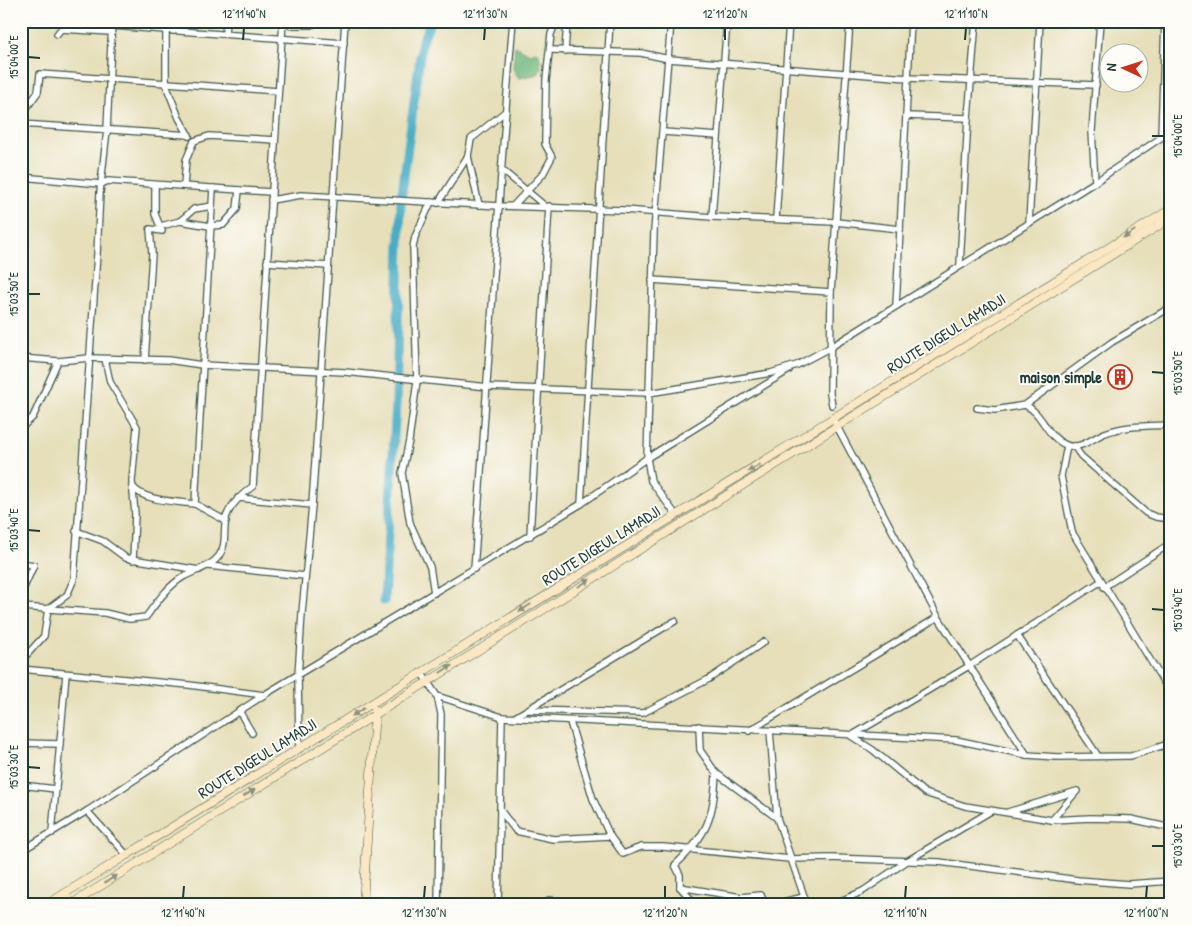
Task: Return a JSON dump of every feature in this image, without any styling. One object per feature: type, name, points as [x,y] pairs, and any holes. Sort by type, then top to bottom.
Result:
[{"type":"main road","name":"ROUTE DIGEUL LAMADJI","points":[[70,905],[835,422],[1166,218],[1171,209]]},
{"type":"main road","name":"ROUTE DIGEUL LAMADJI","points":[[46,905],[676,515],[835,422]]},
{"type":"main road","points":[[363,905],[376,700]]},
{"type":"street","points":[[173,21],[169,30],[166,84],[188,135],[194,141]]},
{"type":"street","points":[[225,34],[226,21]]},
{"type":"street","points":[[21,607],[105,613],[130,619],[142,619],[146,617],[167,591],[182,578],[208,566],[219,556],[223,549],[227,515],[238,498],[253,486],[283,23],[312,25],[318,21]]},
{"type":"street","points":[[299,750],[298,676],[312,505],[345,21]]},
{"type":"street","points":[[474,569],[488,386],[494,254],[500,206],[513,21]]},
{"type":"street","points":[[581,504],[610,21]]},
{"type":"street","points":[[672,21],[652,280],[647,458],[651,481],[676,515]]},
{"type":"street","points":[[712,217],[726,21]]},
{"type":"street","points":[[776,220],[789,21]]},
{"type":"street","points":[[832,405],[830,394],[831,292],[850,21]]},
{"type":"street","points":[[896,306],[911,21]]},
{"type":"street","points":[[960,265],[968,118],[976,21]]},
{"type":"street","points":[[1029,223],[1040,21]]},
{"type":"street","points":[[1095,182],[1092,131],[1100,21]]},
{"type":"street","points":[[1161,136],[1165,21]]},
{"type":"street","points":[[513,206],[543,174],[552,157],[545,144],[546,80],[551,50],[551,34],[555,22],[567,22],[564,51]]},
{"type":"street","points":[[21,661],[44,636],[48,609],[67,595],[73,584],[101,184],[108,130],[111,26]]},
{"type":"street","points":[[56,34],[61,29],[111,26],[344,43]]},
{"type":"street","points":[[551,50],[642,52],[669,59],[908,78],[1096,85]]},
{"type":"street","points":[[21,116],[38,92],[40,74],[278,91]]},
{"type":"street","points":[[479,205],[468,156],[471,139],[506,111]]},
{"type":"street","points":[[906,116],[968,118]]},
{"type":"street","points":[[21,124],[188,135]]},
{"type":"street","points":[[21,851],[87,811],[264,695],[530,536],[581,504],[647,458],[797,365],[831,348],[960,265],[1095,182],[1171,131]]},
{"type":"street","points":[[663,132],[718,136]]},
{"type":"street","points":[[184,186],[186,160],[194,141],[209,136],[275,140]]},
{"type":"street","points":[[438,202],[468,156]]},
{"type":"street","points":[[502,170],[547,206]]},
{"type":"street","points":[[21,177],[101,184],[108,181],[272,192]]},
{"type":"street","points":[[145,360],[152,254],[150,229],[162,231],[155,214],[155,185]]},
{"type":"street","points":[[195,504],[213,188]]},
{"type":"street","points":[[161,226],[180,221],[210,226],[223,224],[237,209],[239,190]]},
{"type":"street","points":[[271,200],[301,195],[333,196],[836,222],[900,229]]},
{"type":"street","points":[[431,202],[415,238],[414,247],[417,381],[410,441],[402,473],[410,523],[430,567],[434,593]]},
{"type":"street","points":[[180,221],[194,208],[212,206]]},
{"type":"street","points":[[530,536],[547,206]]},
{"type":"street","points":[[1166,218],[1171,229]]},
{"type":"street","points":[[267,262],[328,266]]},
{"type":"street","points":[[652,280],[831,292]]},
{"type":"street","points":[[977,408],[995,410],[1026,404],[1112,342],[1171,306]]},
{"type":"street","points":[[21,358],[58,361],[89,358],[168,360],[202,365],[345,372],[417,381],[649,394],[762,375],[797,365]]},
{"type":"street","points":[[104,359],[110,382],[137,427],[132,486],[135,514],[133,560]]},
{"type":"street","points":[[21,428],[33,416],[58,361]]},
{"type":"street","points":[[1026,404],[1052,436],[1070,446],[1146,512],[1156,517],[1171,519]]},
{"type":"street","points":[[835,422],[938,617],[1027,755]]},
{"type":"street","points":[[1070,446],[1106,432],[1124,428],[1171,425]]},
{"type":"street","points":[[1070,446],[1061,476],[1069,522],[1077,543],[1171,694]]},
{"type":"street","points":[[132,486],[152,498],[195,504],[226,521]]},
{"type":"street","points":[[238,498],[312,505]]},
{"type":"street","points":[[76,531],[103,541],[117,553],[133,560],[199,570]]},
{"type":"street","points":[[851,736],[1171,543]]},
{"type":"street","points":[[21,563],[34,566],[21,594]]},
{"type":"street","points":[[208,566],[305,576]]},
{"type":"street","points":[[749,731],[938,617]]},
{"type":"street","points":[[515,718],[675,621]]},
{"type":"street","points":[[1017,635],[1098,756]]},
{"type":"street","points":[[528,710],[644,713],[709,679],[764,642]]},
{"type":"street","points":[[21,669],[189,685],[264,695]]},
{"type":"street","points":[[421,672],[437,696],[441,714],[438,905]]},
{"type":"street","points":[[52,833],[66,674]]},
{"type":"street","points":[[437,696],[502,717],[570,722],[699,726],[749,731],[956,740],[1027,755],[1131,756],[1171,743]]},
{"type":"street","points":[[239,711],[252,733]]},
{"type":"street","points":[[498,905],[502,717]]},
{"type":"street","points":[[570,722],[593,799],[610,836],[623,854],[641,847],[790,859],[830,858],[939,862],[1078,880],[1129,884],[1171,881]]},
{"type":"street","points":[[699,726],[700,750],[716,773],[777,818]]},
{"type":"street","points":[[770,731],[777,818],[807,905]]},
{"type":"street","points":[[851,736],[873,750],[926,793],[965,806],[1052,820],[1090,818],[1131,819],[1171,828]]},
{"type":"street","points":[[21,743],[60,744]]},
{"type":"street","points":[[696,905],[680,887],[680,875],[675,864],[692,850],[705,830],[714,804],[716,773]]},
{"type":"street","points":[[21,785],[56,789]]},
{"type":"street","points":[[1004,813],[1077,792],[1052,820]]},
{"type":"street","points":[[500,810],[516,831],[553,839],[610,836]]},
{"type":"street","points":[[87,811],[126,854]]},
{"type":"street","points":[[841,905],[907,861],[991,811]]},
{"type":"street","points":[[680,887],[741,897],[761,894],[765,905]]},
{"type":"street","points":[[832,905],[854,895]]},
{"type":"street","points":[[770,905],[804,897]]},
{"type":"street","points":[[549,900],[604,905]]},
{"type":"green space","points":[[515,46],[530,54],[536,52],[539,54],[541,68],[538,74],[519,78],[513,69]]},
{"type":"waterway","points":[[384,601],[396,404],[401,200],[422,41],[431,21]]},
{"type":"place","name":"maison simple","points":[[1120,377]]}]
